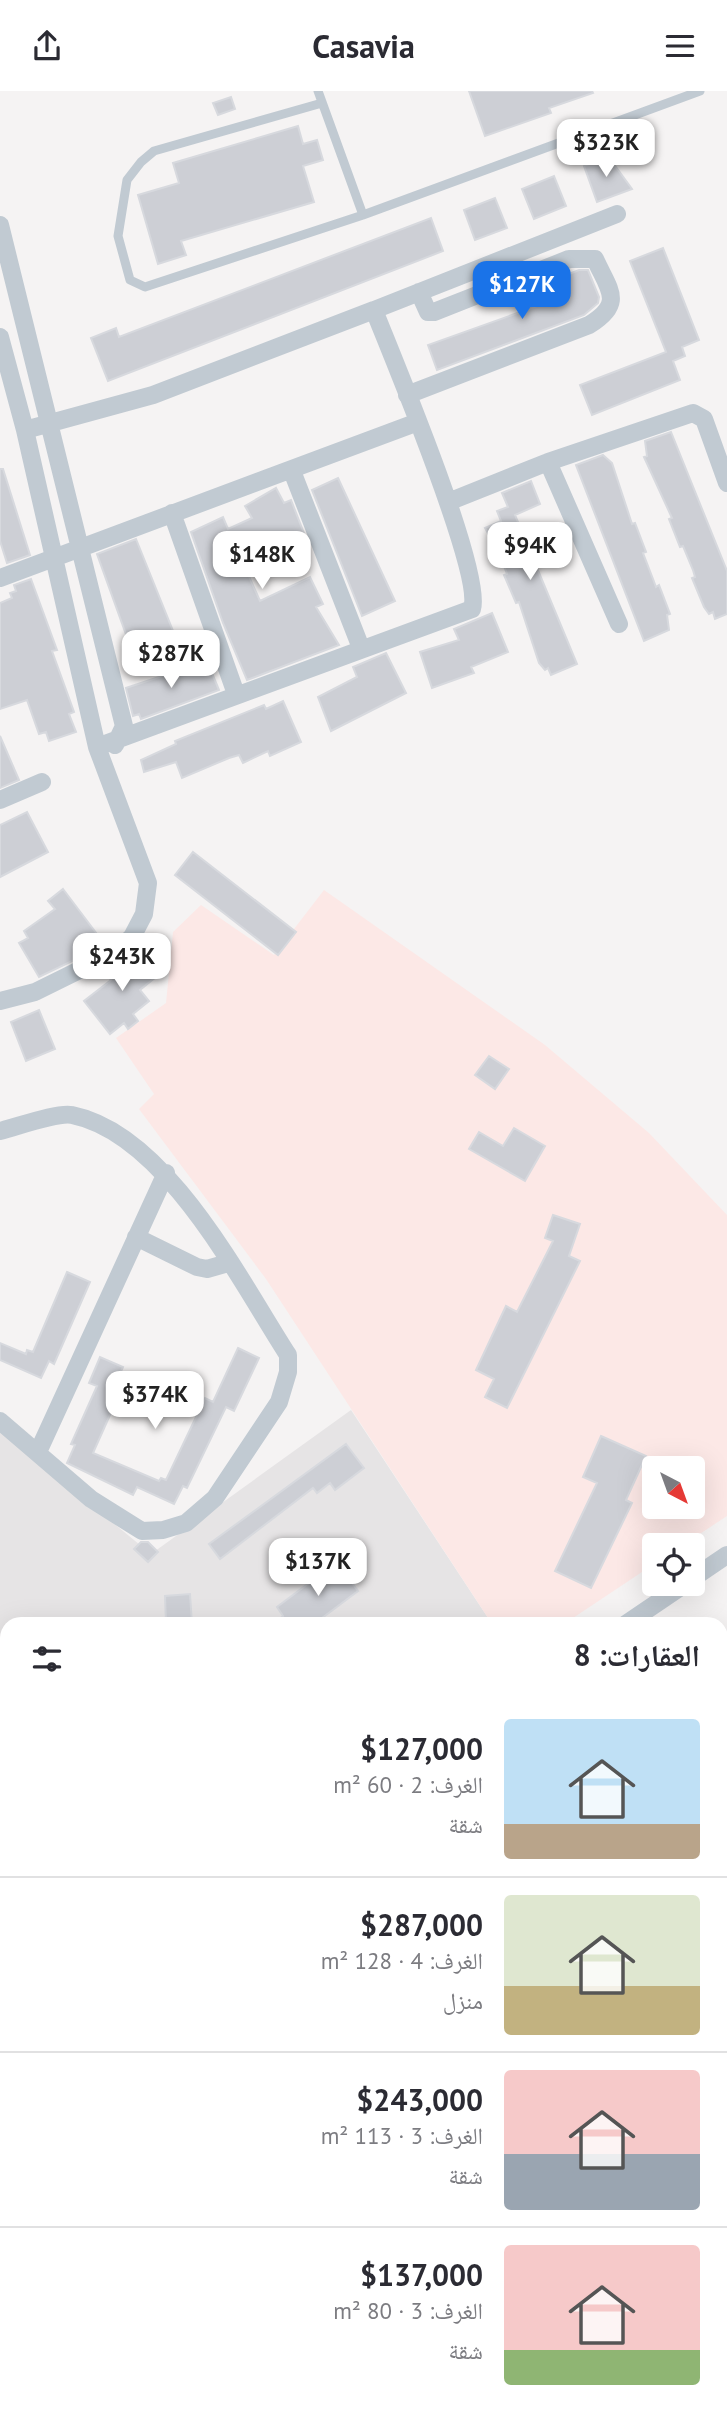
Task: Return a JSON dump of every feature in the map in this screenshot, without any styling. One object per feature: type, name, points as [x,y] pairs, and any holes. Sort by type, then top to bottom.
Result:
[{"type":"street","points":[[25,430],[153,395],[617,214]]},
{"type":"street","points":[[0,225],[124,726],[104,767]]},
{"type":"street","points":[[407,395],[589,325],[607,314],[612,307],[612,296],[595,259],[586,257],[569,259],[434,312],[428,312],[419,292]]},
{"type":"street","points":[[97,747],[471,609],[472,592],[448,502],[374,310]]},
{"type":"street","points":[[0,337],[25,430],[97,747],[148,883],[144,914],[132,937],[114,953],[35,992],[0,1001]]},
{"type":"street","points":[[448,502],[548,462],[693,413],[704,419],[727,483]]},
{"type":"street","points":[[0,578],[418,422]]},
{"type":"street","points":[[548,462],[619,624]]},
{"type":"street","points":[[292,471],[361,648]]},
{"type":"street","points":[[172,513],[236,694]]},
{"type":"street","points":[[0,800],[42,782]]},
{"type":"street","points":[[0,1131],[70,1114],[97,1123],[143,1151],[178,1185],[288,1355],[288,1372],[279,1402],[215,1498],[186,1523],[142,1531],[91,1499],[0,1421]]},
{"type":"street","points":[[38,1452],[166,1173]]},
{"type":"street","points":[[136,1237],[197,1267],[207,1269],[228,1263]]},
{"type":"street","points":[[705,1570],[727,1555]]},
{"type":"street","points":[[636,1617],[667,1596]]},
{"type":"lane","points":[[318,91],[363,215]]},
{"type":"lane","points":[[322,103],[154,151],[141,162],[127,180],[118,236],[130,280],[145,288],[363,215],[700,91]]},
{"type":"shaded area","points":[[324,890],[545,1045],[649,1133],[727,1215],[727,1516],[701,1533],[642,1533],[642,1572],[574,1617],[487,1617],[266,1279],[139,1109],[154,1094],[116,1038],[166,1003],[173,932],[201,905],[274,955]]},
{"type":"shaded area","points":[[351,1410],[487,1617],[0,1617],[0,1430],[151,1554]]},
{"type":"building","points":[[469,91],[593,93],[549,108],[551,113],[485,136]]},
{"type":"building","points":[[231,97],[235,109],[218,115],[213,103]]},
{"type":"building","points":[[298,126],[303,144],[317,140],[323,160],[303,166],[314,202],[181,241],[186,255],[158,264],[138,195],[179,183],[173,163]]},
{"type":"building","points":[[608,156],[632,189],[597,202],[584,166]]},
{"type":"building","points":[[554,176],[566,206],[534,219],[522,189]]},
{"type":"building","points":[[495,198],[507,228],[475,240],[464,210]]},
{"type":"building","points":[[431,218],[443,251],[108,381],[91,338],[116,328],[119,337]]},
{"type":"building","points":[[663,248],[699,340],[682,347],[685,356],[673,361],[680,380],[592,415],[580,385],[666,352],[630,261]]},
{"type":"building","points":[[579,270],[588,270],[599,297],[598,303],[584,315],[437,370],[428,345],[554,300],[548,282]]},
{"type":"building","points":[[671,432],[727,571],[727,614],[715,619],[713,612],[709,614],[704,607],[692,578],[695,577],[693,570],[683,546],[680,547],[669,519],[672,518],[644,457],[647,456],[645,441]]},
{"type":"building","points":[[603,455],[612,463],[632,524],[635,523],[646,552],[643,553],[656,587],[659,585],[670,614],[667,615],[669,630],[644,641],[576,465]]},
{"type":"building","points":[[0,469],[3,469],[30,555],[7,563],[0,541]]},
{"type":"building","points":[[338,478],[395,601],[362,616],[312,490]]},
{"type":"building","points":[[531,481],[540,504],[515,515],[577,664],[551,675],[548,668],[545,670],[539,663],[519,602],[516,603],[504,575],[507,574],[499,553],[485,528],[501,521],[497,511],[508,507],[502,493]]},
{"type":"building","points":[[276,488],[284,503],[291,500],[307,541],[289,550],[281,533],[239,554],[260,601],[310,577],[323,604],[316,607],[339,645],[247,680],[223,623],[191,532],[223,517],[228,529],[252,518],[245,506]]},
{"type":"building","points":[[136,539],[175,636],[132,651],[97,554]]},
{"type":"building","points":[[31,579],[57,650],[52,651],[74,712],[69,714],[76,732],[49,741],[46,732],[39,734],[27,700],[0,709],[0,603],[12,598],[10,593],[16,591],[14,585]]},
{"type":"building","points":[[492,613],[508,652],[471,667],[474,673],[432,688],[420,652],[459,640],[454,629]]},
{"type":"building","points":[[386,653],[406,693],[331,731],[318,697],[357,677],[353,667]]},
{"type":"building","points":[[207,661],[219,690],[141,719],[139,714],[133,716],[126,688]]},
{"type":"building","points":[[283,701],[301,742],[270,756],[268,751],[243,763],[239,755],[229,758],[182,778],[176,762],[144,772],[141,760],[176,744],[175,741],[264,705],[266,709]]},
{"type":"building","points":[[0,736],[19,780],[0,788]]},
{"type":"building","points":[[27,812],[48,852],[0,877],[0,825]]},
{"type":"building","points":[[193,852],[296,932],[278,955],[175,875]]},
{"type":"building","points":[[63,889],[103,942],[89,953],[39,977],[19,943],[28,938],[24,931],[55,909],[48,901]]},
{"type":"building","points":[[135,949],[157,976],[140,990],[149,1001],[133,1014],[138,1021],[128,1029],[124,1023],[110,1034],[84,1001],[111,980],[108,976],[118,969],[115,965]]},
{"type":"building","points":[[39,1010],[55,1049],[26,1061],[11,1022]]},
{"type":"building","points":[[489,1056],[509,1069],[495,1089],[475,1075]]},
{"type":"building","points":[[514,1128],[545,1146],[525,1181],[469,1149],[479,1132],[503,1146]]},
{"type":"building","points":[[553,1215],[580,1224],[569,1256],[580,1261],[507,1408],[485,1397],[494,1379],[476,1370],[506,1306],[517,1312],[553,1241],[545,1238]]},
{"type":"building","points":[[67,1272],[90,1282],[54,1364],[49,1361],[41,1378],[0,1360],[0,1343],[26,1354],[27,1350],[33,1352]]},
{"type":"building","points":[[238,1348],[259,1358],[234,1411],[226,1407],[187,1488],[183,1486],[174,1504],[137,1487],[133,1495],[67,1463],[75,1445],[71,1444],[97,1386],[89,1383],[100,1357],[123,1367],[107,1403],[114,1406],[93,1453],[159,1481],[161,1478],[166,1480],[205,1398],[213,1402]]},
{"type":"building","points":[[601,1436],[646,1456],[642,1456],[642,1465],[626,1500],[632,1503],[591,1588],[555,1571],[597,1483],[583,1477]]},
{"type":"building","points":[[346,1444],[364,1468],[335,1490],[330,1483],[317,1493],[313,1488],[220,1559],[209,1544]]},
{"type":"building","points":[[141,1542],[148,1542],[158,1552],[148,1562],[134,1549]]},
{"type":"building","points":[[337,1562],[358,1591],[323,1617],[282,1617],[277,1607]]},
{"type":"building","points":[[190,1594],[192,1617],[166,1617],[165,1596]]}]
